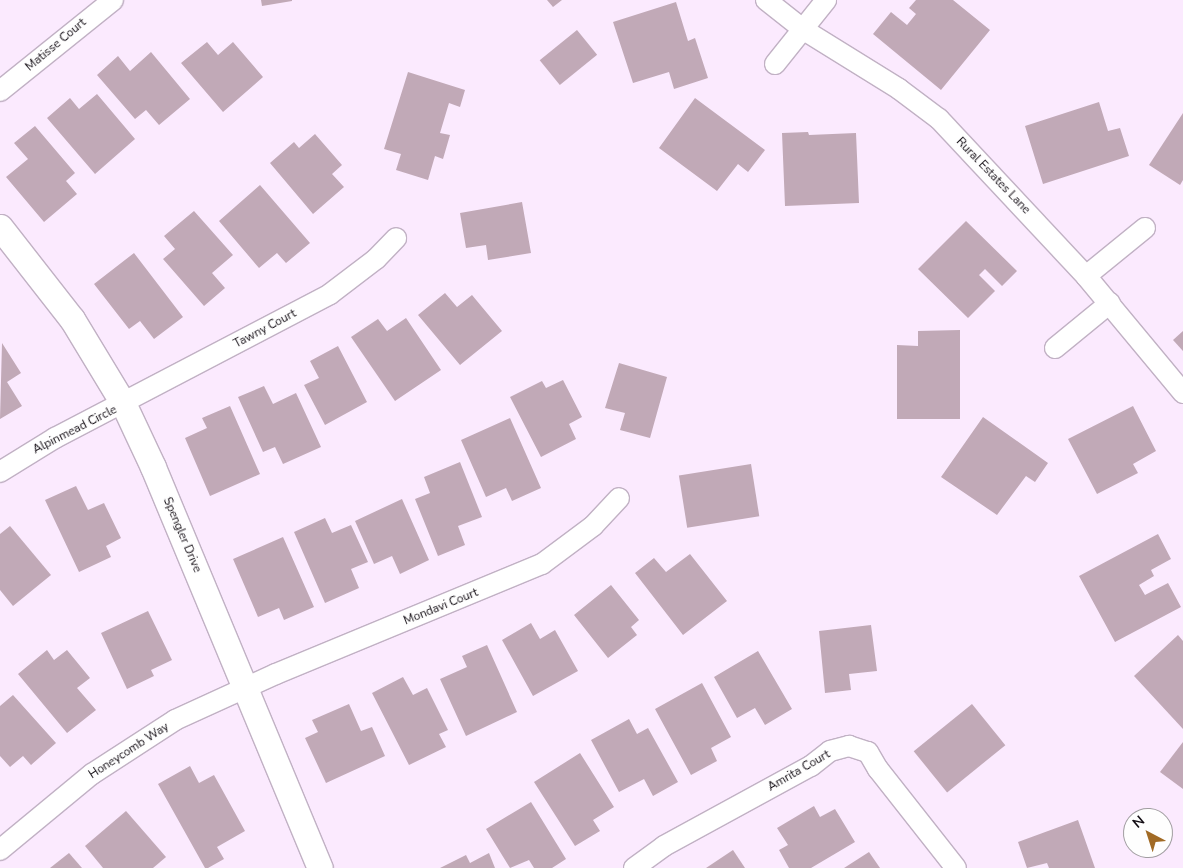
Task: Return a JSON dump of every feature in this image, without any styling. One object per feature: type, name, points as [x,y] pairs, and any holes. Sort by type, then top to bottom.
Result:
[{"type":"street","name":"Matisse Court","points":[[0,91],[113,0]]},
{"type":"street","name":"Rural Estates Lane","points":[[766,0],[804,30],[939,119],[1086,276],[1183,393]]},
{"type":"street","points":[[775,64],[826,0]]},
{"type":"street","name":"Spengler Drive","points":[[0,227],[72,319],[124,405],[154,467],[320,868]]},
{"type":"street","points":[[1086,276],[1145,228]]},
{"type":"street","name":"Tawny Court","points":[[124,405],[330,294],[376,259],[396,238]]},
{"type":"street","points":[[1055,348],[1110,303]]},
{"type":"street","name":"Alpinmead Circle","points":[[0,472],[55,438],[124,405]]},
{"type":"street","name":"Mondavi Court","points":[[245,688],[542,564],[593,526],[619,498]]},
{"type":"street","name":"Honeycomb Way","points":[[0,850],[118,755],[175,720],[245,688]]},
{"type":"street","name":"Amrita Court","points":[[634,868],[664,846],[811,766],[830,751],[849,746],[868,752],[956,868]]},
{"type":"building","points":[[261,0],[292,0],[292,1],[262,6]]},
{"type":"building","points":[[547,0],[562,0],[553,7]]},
{"type":"building","points":[[916,0],[953,0],[990,30],[941,90],[873,34],[891,12],[907,25],[916,14],[909,8]]},
{"type":"building","points":[[676,2],[688,41],[695,38],[708,78],[674,89],[669,72],[633,83],[613,22]]},
{"type":"building","points":[[577,30],[597,55],[560,85],[540,60]]},
{"type":"building","points":[[207,42],[218,55],[233,42],[263,77],[223,112],[181,63]]},
{"type":"building","points":[[151,52],[190,99],[159,125],[146,110],[135,119],[97,75],[118,56],[130,71]]},
{"type":"building","points":[[408,72],[465,90],[460,107],[449,103],[440,133],[450,135],[443,159],[435,156],[428,180],[396,170],[401,154],[384,149]]},
{"type":"building","points":[[97,94],[135,139],[95,174],[47,118],[70,98],[79,109]]},
{"type":"building","points":[[695,98],[765,150],[748,172],[738,164],[717,191],[659,148]]},
{"type":"building","points":[[1099,102],[1108,131],[1120,128],[1129,156],[1043,184],[1025,126]]},
{"type":"building","points":[[1183,113],[1183,180],[1180,185],[1149,165]]},
{"type":"building","points":[[35,126],[75,173],[66,181],[77,194],[44,222],[6,177],[28,159],[14,143]]},
{"type":"building","points":[[808,132],[809,135],[856,133],[859,203],[785,206],[782,133]]},
{"type":"building","points":[[315,134],[342,165],[332,174],[344,187],[313,214],[270,163],[294,142],[299,148]]},
{"type":"building","points":[[260,185],[310,243],[286,263],[277,253],[259,268],[219,221]]},
{"type":"building","points":[[522,202],[531,253],[488,260],[486,245],[466,248],[460,213]]},
{"type":"building","points":[[194,211],[233,255],[212,273],[225,288],[204,306],[163,259],[175,249],[164,236]]},
{"type":"building","points":[[966,221],[1017,271],[1002,286],[985,269],[979,275],[995,291],[968,318],[918,269]]},
{"type":"building","points":[[134,253],[183,317],[154,339],[140,321],[129,329],[94,284]]},
{"type":"building","points":[[445,293],[457,307],[472,295],[502,331],[460,365],[418,315]]},
{"type":"building","points":[[406,318],[441,370],[395,401],[351,337],[378,319],[387,331]]},
{"type":"building","points":[[960,330],[960,419],[897,419],[897,345],[918,346],[918,331]]},
{"type":"building","points":[[1183,331],[1183,351],[1173,340]]},
{"type":"building","points":[[2,343],[21,373],[7,382],[22,406],[0,419]]},
{"type":"building","points":[[338,346],[367,402],[325,425],[304,385],[319,378],[310,361]]},
{"type":"building","points":[[619,363],[667,377],[650,438],[620,430],[625,413],[605,408]]},
{"type":"building","points":[[563,380],[582,417],[569,424],[576,439],[541,457],[510,397],[542,381],[546,388]]},
{"type":"building","points":[[264,386],[273,404],[296,393],[321,447],[283,464],[275,447],[263,452],[238,397]]},
{"type":"building","points":[[230,406],[260,474],[210,496],[185,438],[207,428],[202,418]]},
{"type":"building","points":[[1133,406],[1156,451],[1133,464],[1138,473],[1097,494],[1068,439]]},
{"type":"building","points":[[983,417],[1048,463],[1035,482],[1026,476],[997,515],[941,477]]},
{"type":"building","points":[[510,418],[541,488],[512,501],[506,488],[486,497],[461,440]]},
{"type":"building","points":[[460,462],[482,517],[458,526],[465,545],[438,556],[415,499],[430,493],[424,477]]},
{"type":"building","points":[[751,464],[759,516],[687,528],[679,475]]},
{"type":"building","points":[[76,486],[88,510],[104,503],[121,538],[106,546],[111,557],[79,572],[45,500]]},
{"type":"building","points":[[402,499],[429,560],[400,574],[392,556],[374,564],[355,521]]},
{"type":"building","points":[[325,518],[332,533],[351,525],[368,562],[351,569],[359,588],[325,603],[294,532]]},
{"type":"building","points":[[10,526],[51,575],[13,606],[0,590],[0,534]]},
{"type":"building","points":[[1158,534],[1171,559],[1151,570],[1154,576],[1139,585],[1145,595],[1168,583],[1181,607],[1115,642],[1079,576]]},
{"type":"building","points":[[283,537],[314,607],[284,620],[279,608],[258,617],[233,559]]},
{"type":"building","points":[[690,554],[727,601],[683,635],[635,573],[654,558],[666,572]]},
{"type":"building","points":[[611,585],[639,620],[631,627],[637,635],[608,658],[574,615]]},
{"type":"building","points":[[148,611],[172,660],[151,670],[154,676],[127,689],[101,633]]},
{"type":"building","points":[[531,623],[540,639],[555,630],[578,671],[533,696],[502,640]]},
{"type":"building","points":[[871,625],[877,671],[849,674],[851,690],[825,693],[819,631]]},
{"type":"building","points":[[1178,635],[1183,641],[1183,729],[1134,676]]},
{"type":"building","points":[[487,645],[517,712],[466,736],[440,679],[467,667],[462,656]]},
{"type":"building","points":[[47,650],[54,660],[67,650],[90,678],[77,688],[96,710],[67,733],[18,674]]},
{"type":"building","points":[[758,651],[792,709],[765,725],[755,708],[737,718],[714,677]]},
{"type":"building","points":[[403,677],[413,695],[427,688],[448,730],[439,734],[446,747],[409,765],[372,693]]},
{"type":"building","points":[[702,683],[731,737],[711,748],[717,761],[691,775],[655,709]]},
{"type":"building","points":[[13,695],[56,743],[31,765],[23,756],[10,767],[0,756],[0,706]]},
{"type":"building","points":[[349,704],[361,731],[372,727],[385,756],[326,783],[305,738],[318,732],[312,720]]},
{"type":"building","points":[[972,704],[1005,745],[947,792],[914,751]]},
{"type":"building","points":[[629,719],[637,734],[648,728],[678,782],[653,796],[644,779],[619,792],[591,740]]},
{"type":"building","points":[[1183,742],[1183,789],[1160,772]]},
{"type":"building","points":[[580,753],[614,807],[593,820],[600,831],[575,846],[534,782]]},
{"type":"building","points":[[190,766],[199,783],[214,775],[245,831],[217,847],[224,859],[208,868],[205,868],[158,784]]},
{"type":"building","points":[[531,802],[566,859],[552,868],[534,868],[529,860],[510,868],[486,829]]},
{"type":"building","points":[[814,806],[820,817],[835,809],[855,842],[811,868],[789,868],[779,850],[788,845],[777,828]]},
{"type":"building","points":[[126,811],[166,857],[153,868],[103,868],[85,846]]},
{"type":"building","points":[[1078,820],[1095,868],[1049,868],[1047,863],[1027,868],[1018,842]]},
{"type":"building","points":[[733,850],[745,868],[706,868]]},
{"type":"building","points":[[869,852],[880,868],[844,868]]},
{"type":"building","points":[[69,853],[82,868],[50,868]]},
{"type":"building","points":[[489,853],[495,868],[440,868],[466,855],[470,863]]}]
